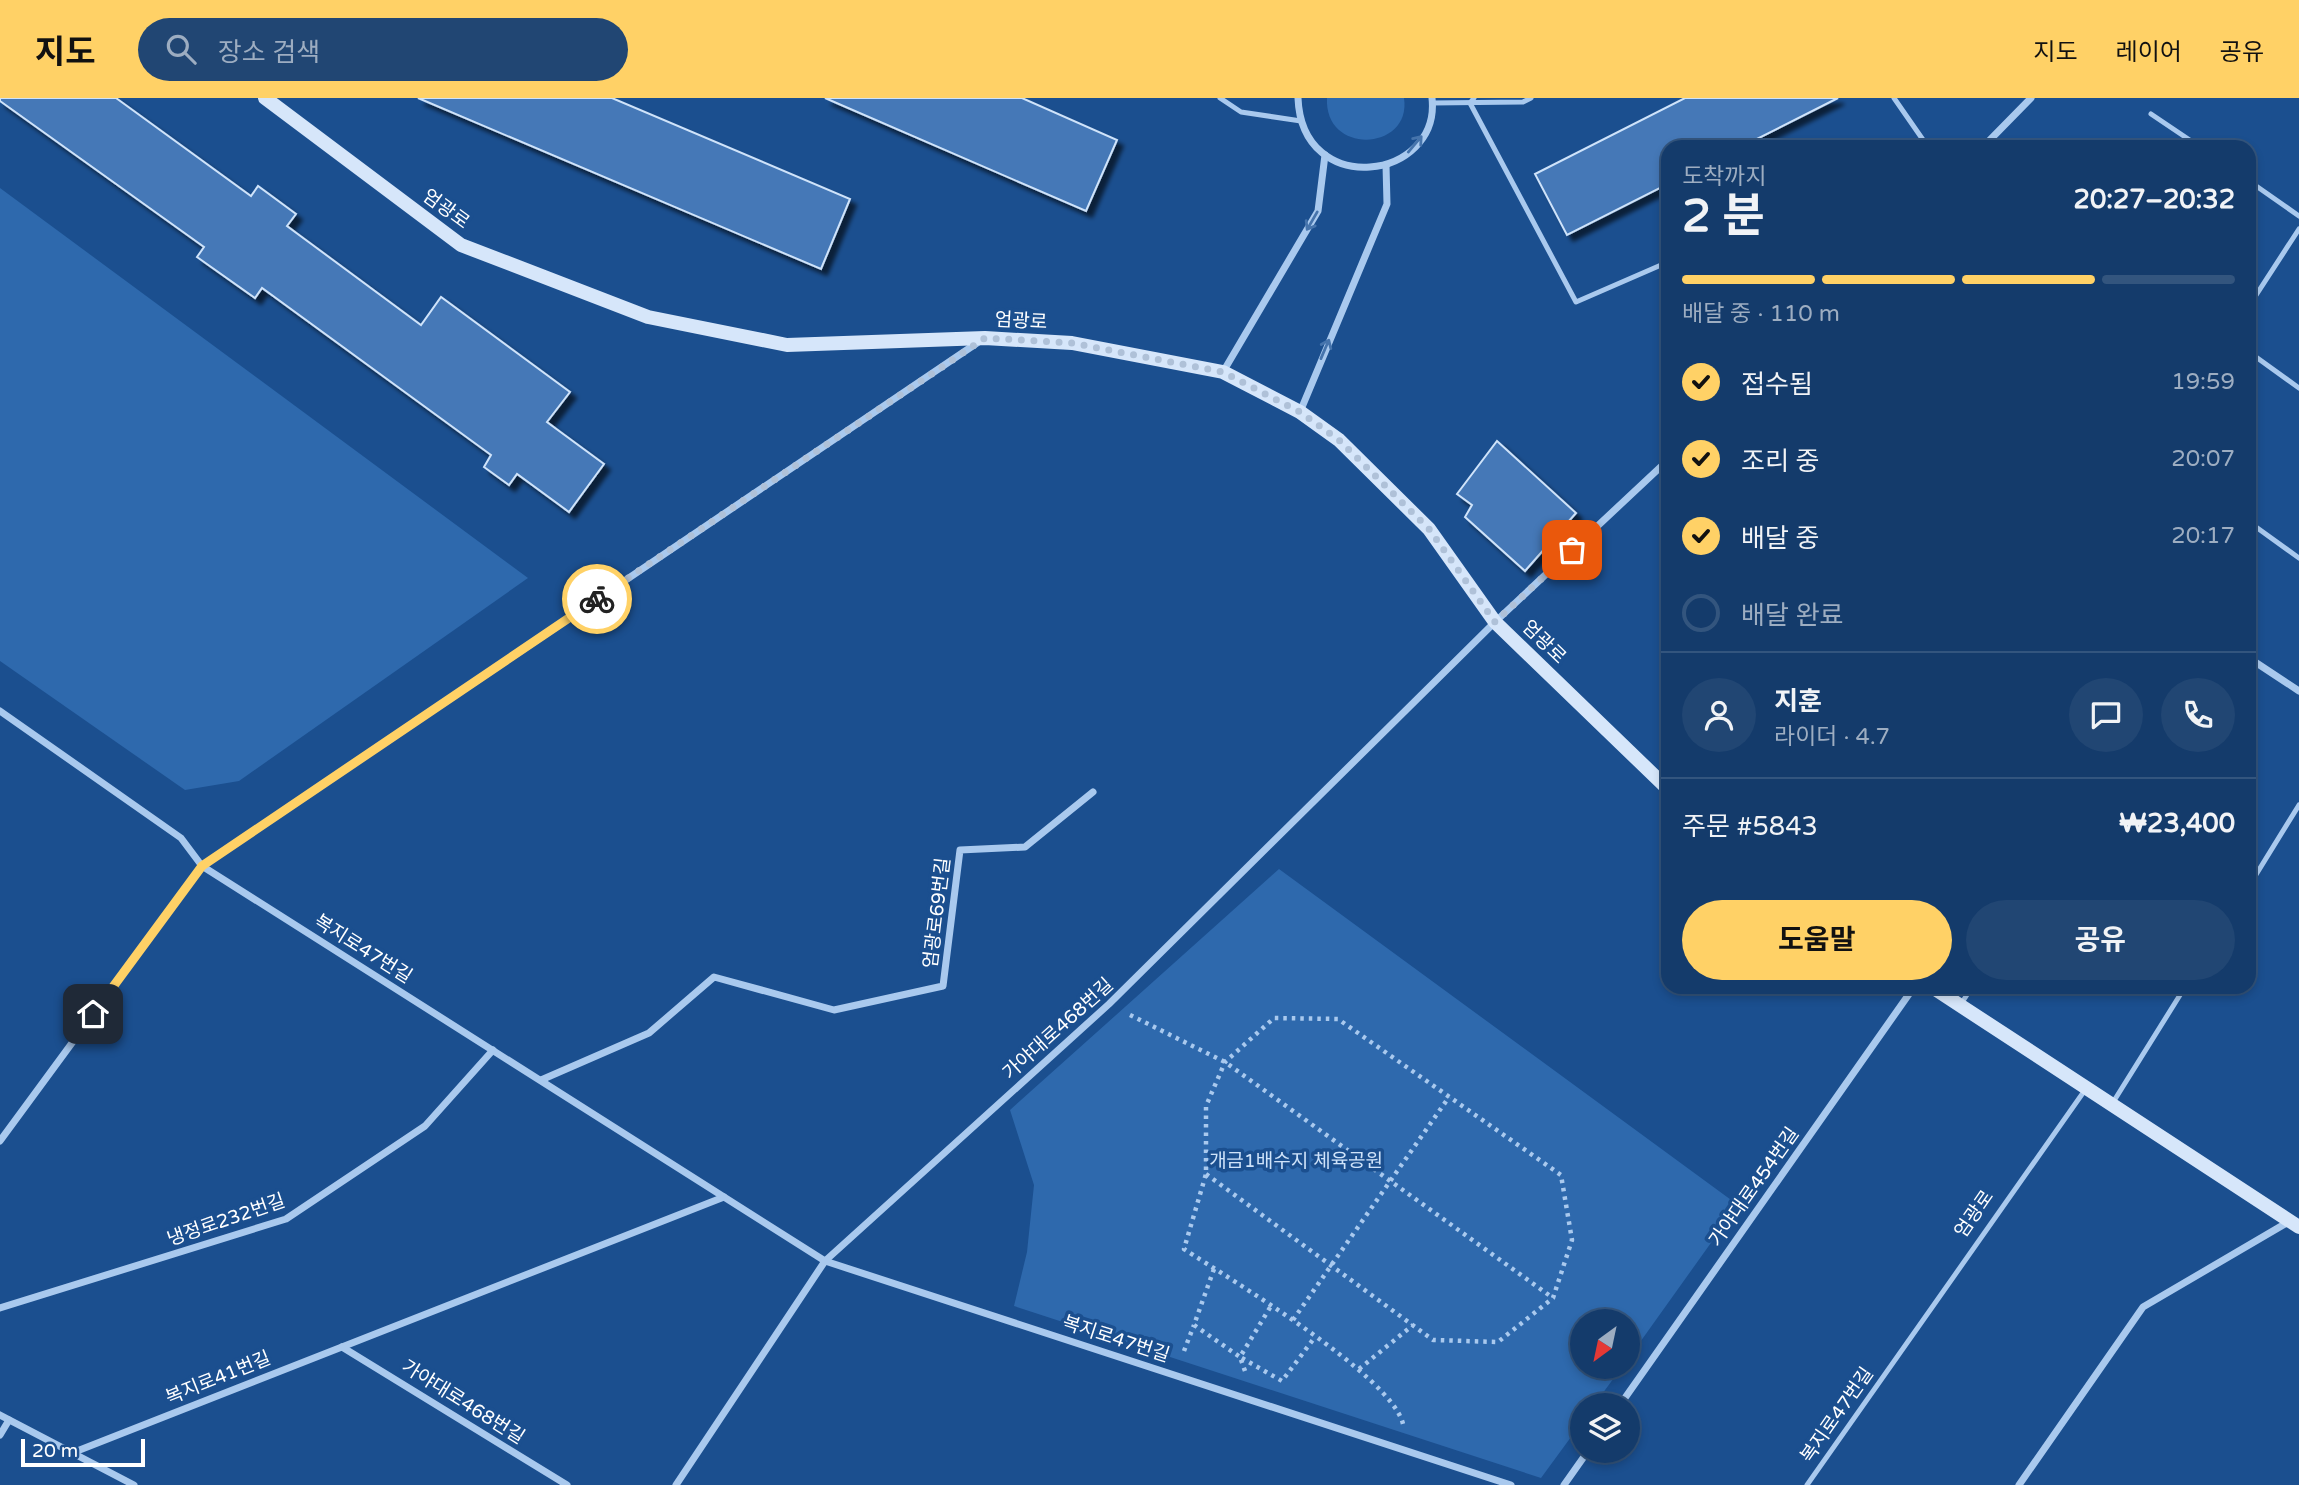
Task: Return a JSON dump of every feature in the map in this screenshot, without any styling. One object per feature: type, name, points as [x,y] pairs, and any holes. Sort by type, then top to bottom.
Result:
[{"type":"main road","name":"엄광로","points":[[265,98],[461,245],[648,317],[788,345],[985,338],[1072,343],[1223,372],[1300,412],[1339,440],[1429,529],[1495,622],[1661,782]]},
{"type":"main road","points":[[1942,994],[2294,1224]]},
{"type":"street","points":[[1298,98],[1301,121],[1310,140],[1325,155],[1344,165],[1365,169],[1386,165],[1405,155],[1419,142],[1429,123],[1432,101]]},
{"type":"street","points":[[1990,140],[2031,98]]},
{"type":"street","points":[[1223,372],[1318,211],[1325,155]]},
{"type":"street","points":[[1300,412],[1387,204],[1386,165]]},
{"type":"street","points":[[0,1141],[202,866],[985,338]]},
{"type":"street","name":"가야대로468번길","points":[[676,1485],[825,1261],[1109,1004],[1495,622],[1661,467]]},
{"type":"street","points":[[2256,663],[2299,691]]},
{"type":"street","name":"복지로47번길","points":[[0,711],[181,838],[202,866],[825,1261],[1511,1485]]},
{"type":"street","name":"엄광로69번길","points":[[541,1080],[649,1033],[714,977],[834,1010],[943,986],[960,850],[1025,847],[1093,792]]},
{"type":"street","name":"가야대로454번길","points":[[1628,1393],[1909,994]]},
{"type":"street","name":"냉정로232번길","points":[[0,1308],[286,1219],[425,1126],[493,1050]]},
{"type":"street","name":"복지로41번길","points":[[72,1453],[724,1197]]},
{"type":"street","points":[[2019,1485],[2143,1307],[2294,1224]]},
{"type":"street","name":"가야대로468번길","points":[[342,1346],[567,1485]]},
{"type":"street","points":[[0,1415],[134,1485]]},
{"type":"street","points":[[0,1435],[9,1420]]},
{"type":"street","points":[[1564,1485],[1580,1463]]},
{"type":"lane","points":[[1220,98],[1241,112],[1301,121]]},
{"type":"lane","points":[[1432,101],[1523,102],[1531,98]]},
{"type":"lane","points":[[1894,98],[1923,140]]},
{"type":"lane","points":[[1472,100],[1576,302],[1661,265]]},
{"type":"lane","points":[[2151,114],[2190,140]]},
{"type":"lane","points":[[2256,186],[2299,216]]},
{"type":"lane","points":[[2256,295],[2299,229]]},
{"type":"lane","points":[[2256,357],[2299,388]]},
{"type":"lane","points":[[2256,527],[2299,558]]},
{"type":"lane","points":[[2256,875],[2299,805]]},
{"type":"lane","points":[[1959,1006],[1967,994]]},
{"type":"lane","points":[[2112,1104],[2181,994]]},
{"type":"lane","name":"엄광로","points":[[1893,1362],[2086,1088]]},
{"type":"lane","name":"복지로47번길","points":[[1807,1485],[1893,1362]]},
{"type":"path","points":[[1109,1004],[1225,1062],[1553,1298]]},
{"type":"path","points":[[1206,1174],[1433,1340],[1498,1342],[1553,1298],[1572,1240],[1561,1175],[1338,1019],[1274,1018],[1225,1062],[1206,1107],[1206,1174],[1184,1249],[1293,1320],[1359,1369],[1400,1412],[1410,1452]]},
{"type":"path","points":[[1293,1320],[1449,1097]]},
{"type":"path","points":[[1214,1269],[1194,1325],[1240,1357],[1282,1381],[1315,1337]]},
{"type":"path","points":[[1240,1357],[1271,1306]]},
{"type":"path","points":[[1359,1369],[1413,1325]]},
{"type":"path","points":[[1240,1357],[1256,1401]]},
{"type":"green space","points":[[1327,98],[1404,98],[1403,116],[1395,129],[1382,137],[1367,140],[1352,137],[1339,130],[1330,117]]},
{"type":"green space","points":[[0,188],[528,578],[239,781],[185,790],[0,661]]},
{"type":"green space","name":"개금1배수지 체육공원","points":[[1279,869],[1738,1205],[1640,1342],[1640,1309],[1570,1309],[1570,1379],[1613,1379],[1603,1393],[1570,1393],[1570,1438],[1541,1478],[1014,1306],[1027,1252],[1034,1185],[1010,1110]]},
{"type":"building","points":[[0,98],[116,98],[251,196],[258,186],[296,214],[287,226],[421,325],[441,297],[570,392],[547,422],[604,464],[569,512],[517,474],[509,485],[484,467],[491,455],[262,288],[255,298],[197,257],[204,247],[0,101]]},
{"type":"building","points":[[418,98],[612,98],[850,199],[821,269]]},
{"type":"building","points":[[825,98],[1022,98],[1117,140],[1086,211]]},
{"type":"building","points":[[1685,98],[1838,98],[1755,140],[1661,140],[1661,188],[1567,235],[1535,174]]},
{"type":"building","points":[[1497,441],[1576,513],[1525,571],[1465,517],[1472,505],[1457,494]]},
{"type":"way so far","points":[[597,599],[985,338],[1072,343],[1223,372],[1300,412],[1339,440],[1429,529],[1495,622],[1572,550]]},
{"type":"route","points":[[93,1014],[202,866],[597,599]]}]
